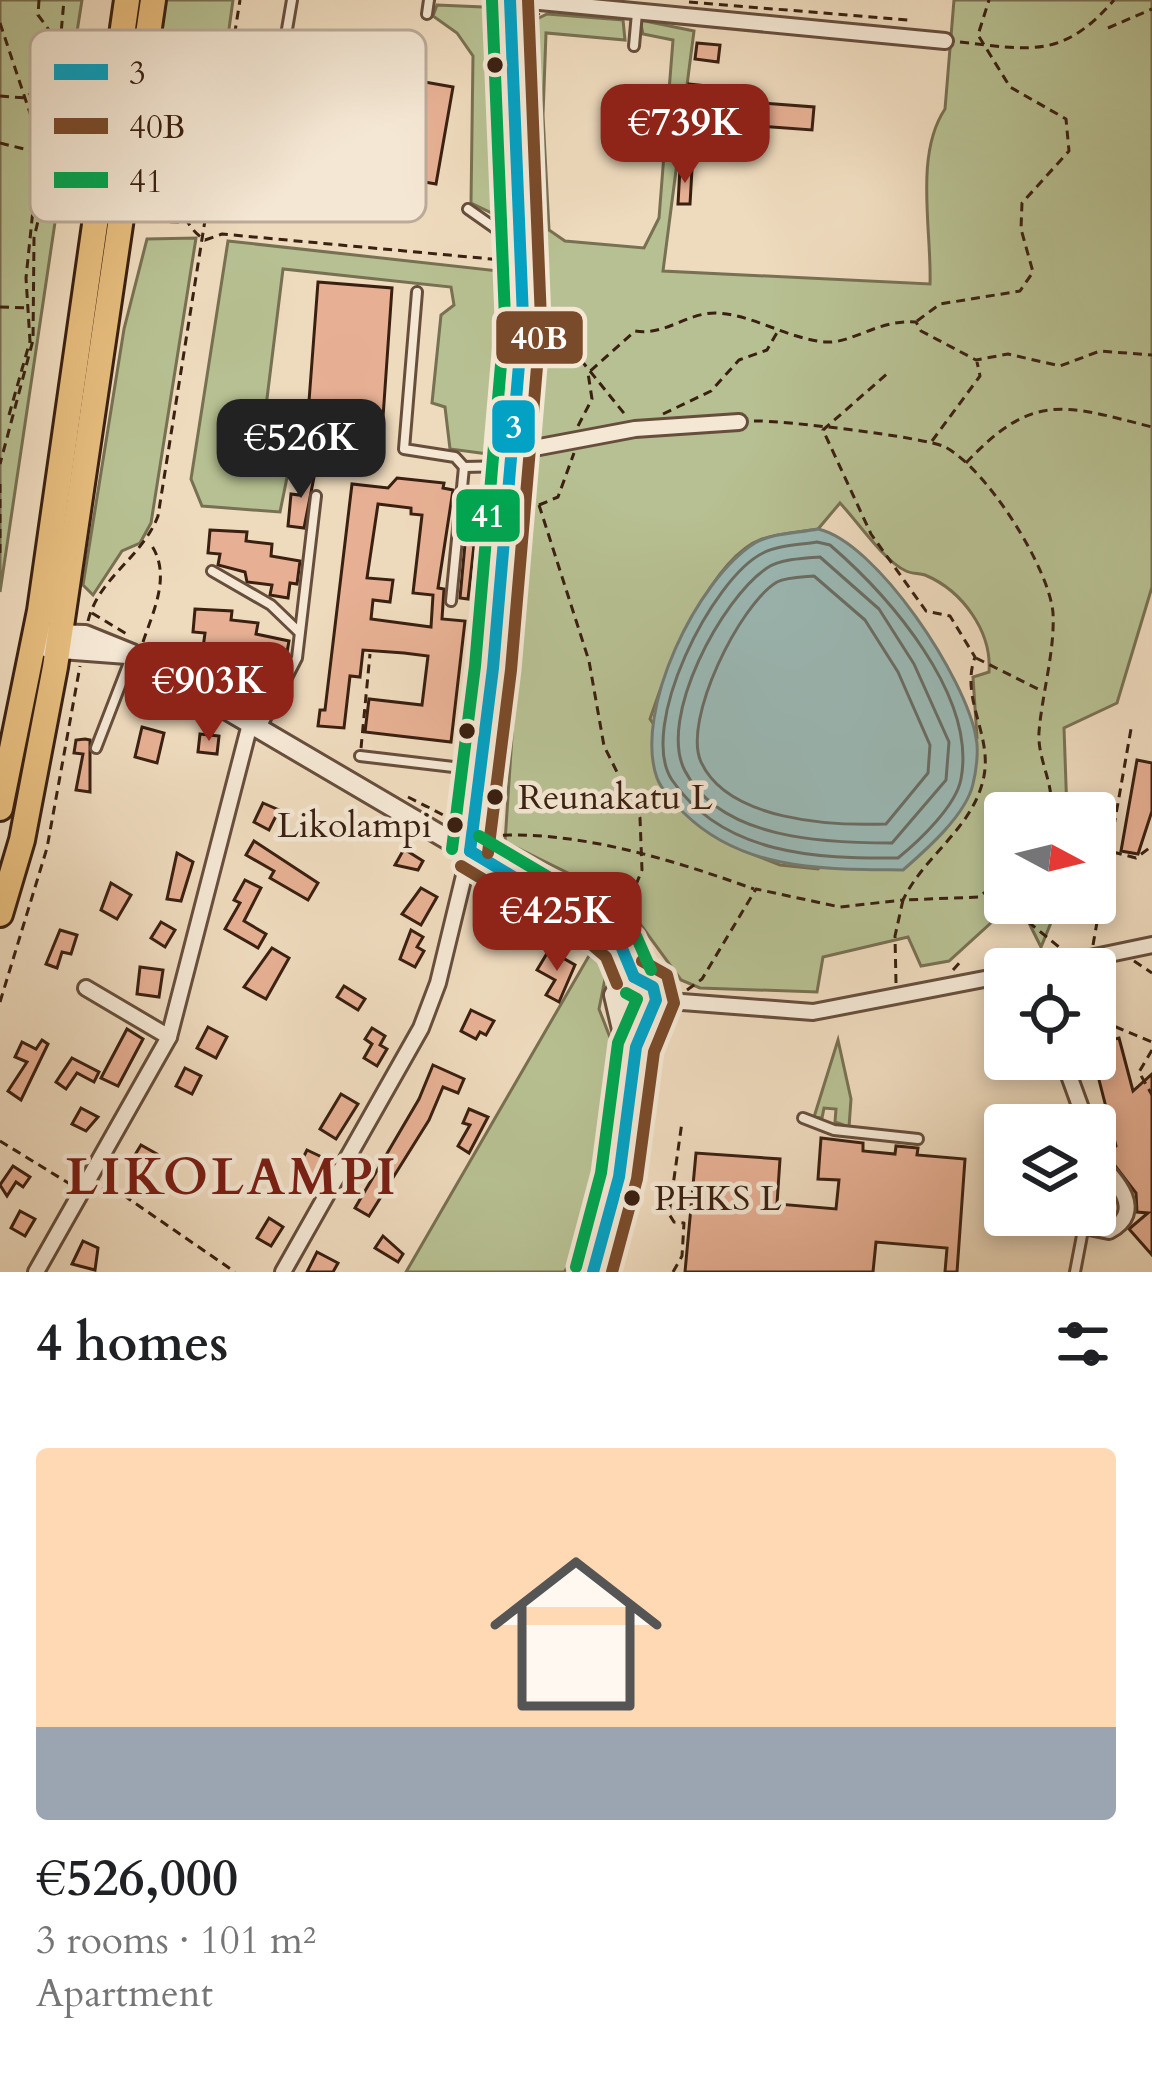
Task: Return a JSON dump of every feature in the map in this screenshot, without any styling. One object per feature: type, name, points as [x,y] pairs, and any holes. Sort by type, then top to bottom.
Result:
[{"type":"main road","points":[[124,30],[127,0]]},
{"type":"main road","points":[[149,30],[153,0]]},
{"type":"main road","points":[[0,808],[64,642],[105,222]]},
{"type":"main road","points":[[0,914],[22,840],[64,642],[122,222]]},
{"type":"street","points":[[283,1272],[422,1028],[438,983],[470,851],[471,769],[523,318],[513,231],[510,0]]},
{"type":"street","points":[[519,0],[637,11],[700,6],[945,40]]},
{"type":"street","points":[[507,467],[573,441],[634,428],[739,422]]},
{"type":"street","points":[[64,642],[137,649],[255,727],[602,930],[621,946],[634,977]]},
{"type":"street","points":[[36,1272],[170,1037],[255,727]]},
{"type":"street","points":[[1116,954],[1152,945]]},
{"type":"street","points":[[593,1272],[619,1177],[630,1080],[652,1008],[648,981],[634,977],[621,982],[614,995],[630,1080]]},
{"type":"street","points":[[621,1014],[634,1020],[652,1008],[812,1012],[984,979]]},
{"type":"street","points":[[86,988],[170,1037]]},
{"type":"street","points":[[1116,1182],[1124,1191],[1127,1208],[1116,1227]]},
{"type":"lane","points":[[287,30],[292,0]]},
{"type":"lane","points":[[427,14],[429,0]]},
{"type":"lane","points":[[634,46],[637,11]]},
{"type":"lane","points":[[468,209],[513,231]]},
{"type":"lane","points":[[417,292],[404,449],[455,457],[464,467],[451,602]]},
{"type":"lane","points":[[464,467],[507,467]]},
{"type":"lane","points":[[255,727],[289,681],[300,634],[316,496]]},
{"type":"lane","points":[[212,571],[271,605],[300,634]]},
{"type":"lane","points":[[96,748],[137,649]]},
{"type":"lane","points":[[360,756],[471,769]]},
{"type":"lane","points":[[803,1118],[834,1130],[919,1139]]},
{"type":"lane","points":[[1076,1272],[1082,1236]]},
{"type":"path","points":[[39,0],[38,15],[49,30]]},
{"type":"path","points":[[61,30],[64,0]]},
{"type":"path","points":[[236,30],[240,0]]},
{"type":"path","points":[[489,0],[497,37]]},
{"type":"path","points":[[588,373],[635,331],[661,331],[697,315],[721,313],[790,337],[833,343],[887,321],[916,322],[940,304],[1002,298],[1020,291],[1033,272],[1021,230],[1022,203],[1069,151],[1066,119],[1010,87],[978,35],[979,18],[988,0]]},
{"type":"path","points":[[945,40],[1028,50],[1064,44],[1089,29],[1114,0]]},
{"type":"path","points":[[681,3],[908,20]]},
{"type":"path","points":[[1108,28],[1152,9]]},
{"type":"path","points":[[0,23],[30,107]]},
{"type":"path","points":[[26,98],[30,92]]},
{"type":"path","points":[[0,96],[26,98]]},
{"type":"path","points":[[0,143],[30,150]]},
{"type":"path","points":[[0,464],[33,340],[31,222]]},
{"type":"path","points":[[0,455],[30,341],[38,222]]},
{"type":"path","points":[[139,232],[140,222]]},
{"type":"path","points":[[187,222],[205,240]]},
{"type":"path","points":[[0,1002],[47,848],[64,642],[106,584],[148,542],[172,447],[208,222]]},
{"type":"path","points":[[456,821],[471,769],[507,467],[504,260],[513,231]]},
{"type":"path","points":[[205,240],[222,234],[504,260]]},
{"type":"path","points":[[0,307],[31,309]]},
{"type":"path","points":[[523,318],[560,334],[634,428],[711,391],[739,360],[767,350],[779,330]]},
{"type":"path","points":[[916,322],[921,331],[976,361],[1008,354],[1060,366],[1100,351],[1152,355]]},
{"type":"path","points":[[932,441],[970,396],[980,376],[976,361]]},
{"type":"path","points":[[586,411],[592,399],[588,373]]},
{"type":"path","points":[[823,430],[888,373]]},
{"type":"path","points":[[966,463],[1029,412],[1048,406],[1152,427]]},
{"type":"path","points":[[739,422],[777,420],[823,430],[932,441],[966,463],[1005,510],[1042,580],[1053,612],[1038,742],[1050,792]]},
{"type":"path","points":[[823,430],[871,534],[926,611],[950,616],[975,657],[1042,691]]},
{"type":"path","points":[[538,505],[558,497],[561,477],[571,469],[573,441]]},
{"type":"path","points":[[507,467],[538,505],[589,661],[604,746],[640,818],[644,855],[622,919]]},
{"type":"path","points":[[0,484],[0,549]]},
{"type":"path","points":[[137,649],[160,592],[160,557],[148,542]]},
{"type":"path","points":[[360,756],[370,654]]},
{"type":"path","points":[[914,982],[896,985],[895,936],[904,901],[912,883],[974,810],[985,772],[985,739],[968,676],[975,657]]},
{"type":"path","points":[[1116,821],[1131,729]]},
{"type":"path","points":[[487,837],[516,834],[644,855],[756,890],[840,907],[964,901],[984,894]]},
{"type":"path","points":[[1116,853],[1136,858],[1152,846]]},
{"type":"path","points":[[705,997],[681,995],[702,979],[756,890]]},
{"type":"path","points":[[1030,924],[1058,948]]},
{"type":"path","points":[[1123,952],[1152,974]]},
{"type":"path","points":[[947,976],[963,959]]},
{"type":"path","points":[[1116,1027],[1152,1042]]},
{"type":"path","points":[[1152,1050],[1139,1072],[1152,1095]]},
{"type":"path","points":[[618,1272],[642,1174],[650,1070]]},
{"type":"path","points":[[673,1272],[682,1256],[684,1223],[674,1222],[669,1214],[682,1122]]},
{"type":"path","points":[[0,1141],[44,1172],[83,1190],[113,1188],[235,1272]]},
{"type":"green space","points":[[0,0],[82,0],[77,30],[30,30],[30,222],[55,222],[0,592]]},
{"type":"green space","points":[[165,0],[233,0],[229,30],[161,30]]},
{"type":"green space","points":[[954,0],[1152,0],[1152,587],[1117,703],[1064,728],[1066,792],[984,792],[984,924],[990,924],[949,961],[921,966],[908,937],[823,957],[817,992],[700,988],[681,980],[638,921],[568,873],[505,842],[543,266],[528,267],[523,26],[547,14],[623,20],[625,40],[546,33],[543,115],[549,230],[565,241],[644,248],[659,218],[673,40],[643,34],[640,20],[694,31],[663,271],[930,284],[927,171],[945,109]],"holes":[[[840,503],[897,566],[951,591],[980,628],[989,672],[973,677],[977,738],[818,869],[780,865],[742,850],[650,719],[692,618],[743,550],[762,539],[818,529]]]},
{"type":"green space","points":[[437,5],[483,7],[490,29],[500,217],[471,203],[473,56],[457,33],[433,16]]},
{"type":"green space","points":[[196,238],[151,523],[140,543],[122,551],[93,595],[83,585],[124,329],[147,239]]},
{"type":"green space","points":[[228,241],[499,271],[488,454],[450,449],[445,407],[432,403],[441,315],[454,305],[451,287],[283,269],[261,447],[292,453],[280,512],[202,506],[191,479]]},
{"type":"green space","points":[[1030,924],[1050,924],[1041,947]]},
{"type":"green space","points":[[597,942],[609,959],[599,1009],[618,1058],[613,1127],[581,1248],[564,1272],[406,1272]]},
{"type":"green space","points":[[838,1040],[851,1099],[849,1127],[835,1122],[836,1109],[824,1108],[822,1118],[814,1117]]},
{"type":"water","points":[[818,529],[841,539],[866,559],[916,617],[956,683],[976,738],[969,796],[944,831],[903,870],[816,867],[760,857],[708,833],[669,797],[657,778],[652,750],[662,684],[675,649],[712,585],[755,543]]},
{"type":"building","points":[[697,43],[720,45],[718,62],[695,59]]},
{"type":"building","points":[[426,82],[453,87],[436,184],[426,182]]},
{"type":"building","points":[[689,84],[708,86],[707,99],[814,107],[812,130],[719,123],[718,141],[706,140],[704,160],[683,158]]},
{"type":"building","points":[[680,168],[692,169],[690,204],[678,204]]},
{"type":"building","points":[[318,282],[392,288],[381,446],[306,441]]},
{"type":"building","points":[[302,470],[315,472],[304,528],[288,526],[291,494],[299,495]]},
{"type":"building","points":[[397,478],[444,483],[443,488],[453,490],[438,588],[444,589],[442,619],[465,621],[451,742],[365,732],[369,699],[422,705],[428,656],[404,653],[363,650],[360,677],[350,676],[344,728],[318,726],[320,710],[325,710],[352,484],[388,488]],"holes":[[[378,504],[411,508],[411,514],[422,515],[413,593],[433,595],[431,627],[371,619],[373,600],[390,602],[393,580],[367,578]]]},
{"type":"building","points":[[210,530],[247,532],[246,541],[272,544],[271,556],[300,561],[297,584],[290,583],[288,598],[270,595],[272,585],[247,582],[245,572],[218,565],[220,554],[208,553]]},
{"type":"building","points":[[465,544],[474,545],[468,599],[460,598]]},
{"type":"building","points":[[195,609],[232,611],[231,620],[258,623],[256,634],[289,641],[285,663],[229,660],[230,651],[203,648],[205,633],[193,632]]},
{"type":"building","points":[[142,727],[164,733],[157,763],[135,757]]},
{"type":"building","points":[[200,734],[219,736],[217,754],[198,752]]},
{"type":"building","points":[[76,740],[90,740],[90,792],[76,790],[83,754],[74,753]]},
{"type":"building","points":[[1137,760],[1152,763],[1152,811],[1138,854],[1121,851]]},
{"type":"building","points":[[263,803],[279,810],[269,830],[254,822]]},
{"type":"building","points":[[254,841],[318,883],[308,900],[270,878],[274,871],[246,855]]},
{"type":"building","points":[[404,849],[423,861],[418,870],[395,865]]},
{"type":"building","points":[[177,853],[193,862],[181,901],[167,899]]},
{"type":"building","points":[[245,880],[261,888],[244,921],[266,934],[258,948],[225,929],[240,903],[234,900]]},
{"type":"building","points":[[111,883],[131,895],[117,919],[101,910]]},
{"type":"building","points":[[421,888],[437,897],[421,925],[402,914]]},
{"type":"building","points":[[497,905],[523,921],[512,939],[487,923]]},
{"type":"building","points":[[161,922],[175,930],[165,947],[151,938]]},
{"type":"building","points":[[60,930],[77,935],[71,954],[62,952],[57,968],[46,964]]},
{"type":"building","points":[[411,930],[423,937],[417,947],[424,951],[415,967],[400,959]]},
{"type":"building","points":[[272,948],[289,958],[266,999],[244,987]]},
{"type":"building","points":[[549,950],[575,965],[559,1002],[546,995],[555,980],[537,970]]},
{"type":"building","points":[[140,967],[163,970],[159,997],[137,994]]},
{"type":"building","points":[[344,986],[365,999],[358,1010],[337,997]]},
{"type":"building","points":[[471,1010],[494,1021],[486,1035],[480,1032],[476,1039],[461,1031]]},
{"type":"building","points":[[208,1027],[227,1037],[216,1058],[197,1048]]},
{"type":"building","points":[[372,1028],[385,1036],[380,1045],[387,1049],[377,1066],[364,1058],[372,1044],[365,1039]]},
{"type":"building","points":[[127,1029],[143,1039],[118,1086],[101,1078]]},
{"type":"building","points":[[1116,1039],[1133,1091],[1152,1074],[1152,1255],[1129,1229],[1148,1213],[1137,1212],[1136,1193],[1116,1167],[1116,1104],[1105,1104],[1099,1080],[1116,1080]]},
{"type":"building","points":[[42,1040],[48,1044],[21,1100],[8,1091],[27,1062],[15,1057],[22,1042],[36,1049]]},
{"type":"building","points":[[72,1058],[99,1072],[94,1082],[77,1073],[66,1089],[56,1082]]},
{"type":"building","points":[[433,1065],[464,1079],[458,1093],[443,1087],[429,1120],[369,1216],[355,1208],[419,1099]]},
{"type":"building","points":[[185,1068],[201,1076],[192,1094],[176,1086]]},
{"type":"building","points":[[341,1094],[358,1104],[336,1139],[320,1129]]},
{"type":"building","points":[[81,1108],[98,1117],[86,1131],[72,1124]]},
{"type":"building","points":[[469,1109],[488,1117],[469,1153],[458,1146],[470,1125],[463,1123]]},
{"type":"building","points":[[821,1138],[863,1143],[863,1151],[895,1154],[896,1146],[918,1148],[917,1155],[965,1159],[957,1272],[945,1272],[947,1248],[876,1242],[873,1272],[685,1272],[696,1153],[780,1159],[777,1204],[836,1209],[839,1180],[818,1179]]},
{"type":"building","points":[[141,1145],[157,1154],[146,1173],[130,1163]]},
{"type":"building","points":[[307,1150],[326,1159],[310,1180],[296,1172]]},
{"type":"building","points":[[13,1166],[30,1177],[23,1187],[16,1182],[7,1196],[0,1185]]},
{"type":"building","points":[[20,1211],[35,1219],[25,1236],[11,1228]]},
{"type":"building","points":[[269,1218],[283,1227],[271,1246],[257,1238]]},
{"type":"building","points":[[383,1236],[403,1254],[398,1262],[375,1248]]},
{"type":"building","points":[[83,1241],[98,1248],[95,1270],[72,1264]]},
{"type":"building","points":[[317,1252],[338,1263],[333,1272],[307,1272]]},
{"type":"transit line","name":"3","points":[[470,851],[493,668],[523,318],[510,0]]},
{"type":"transit line","name":"40B","points":[[488,853],[511,670],[541,320],[528,0]]},
{"type":"transit line","name":"41","points":[[452,849],[475,666],[505,318],[492,1]]},
{"type":"transit line","name":"41","points":[[479,836],[614,916],[636,936],[651,970]]},
{"type":"transit line","name":"3","points":[[470,851],[602,930],[621,946],[634,977]]},
{"type":"transit line","name":"40B","points":[[461,866],[592,945],[606,957],[617,984]]},
{"type":"transit line","name":"40B","points":[[612,1272],[637,1179],[654,1052],[674,1003],[667,975],[642,961]]},
{"type":"transit line","name":"3","points":[[593,1272],[619,1177],[636,1047],[656,1000],[653,987],[634,977]]},
{"type":"transit line","name":"41","points":[[576,1267],[601,1173],[618,1043],[637,999],[626,993]]},
{"type":"place","name":"Reunakatu L","points":[[495,797]]},
{"type":"place","name":"Likolampi","points":[[455,825]]},
{"type":"place","name":"PHKS L","points":[[632,1198]]},
{"type":"district","name":"LIKOLAMPI","points":[[232,1178]]}]
